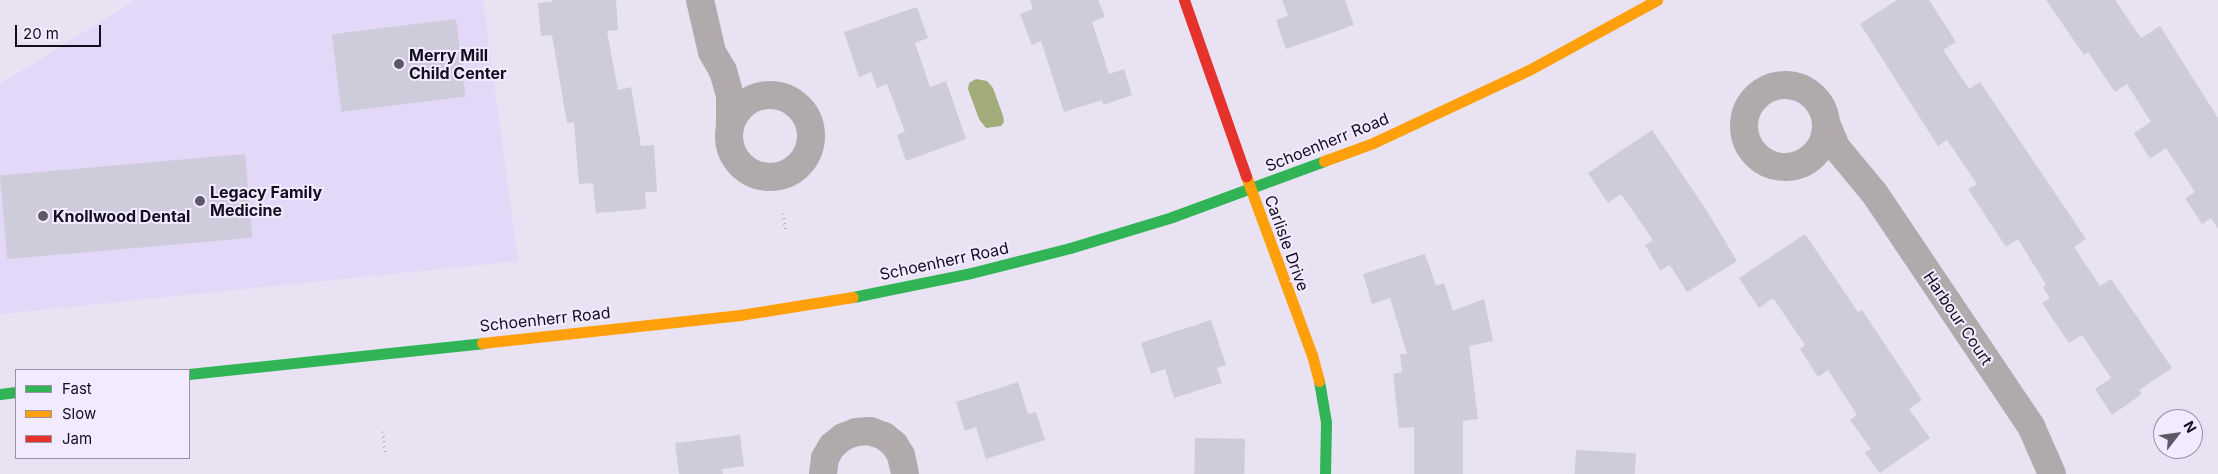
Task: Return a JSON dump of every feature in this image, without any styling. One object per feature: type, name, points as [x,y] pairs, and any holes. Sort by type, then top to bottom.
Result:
[{"type":"main road","name":"Carlisle Drive","points":[[1184,0],[1312,355],[1322,391],[1326,422],[1325,474]]},
{"type":"main road","name":"Schoenherr Road","points":[[190,374],[740,314],[860,296],[971,273],[1070,248],[1172,217],[1373,143],[1444,112],[1529,70],[1657,0]]},
{"type":"main road","points":[[0,394],[15,392]]},
{"type":"street","points":[[700,0],[712,52],[722,71],[730,96],[728,139],[732,153],[740,165],[751,174],[764,178],[779,178],[792,172],[802,163],[809,151],[812,138],[810,125],[805,113],[795,103],[783,97],[770,95],[757,97],[746,102],[736,112],[730,125]]},
{"type":"street","points":[[722,71],[740,88],[757,97]]},
{"type":"street","name":"Harbour Court","points":[[1853,169],[1826,163],[1786,168],[1772,166],[1760,159],[1750,148],[1745,135],[1744,121],[1748,108],[1757,96],[1768,88],[1781,85],[1794,86],[1806,91],[1816,100],[1836,147],[1875,194],[2031,426],[2052,474]]},
{"type":"street","points":[[1800,165],[1811,159],[1820,149],[1825,137],[1826,123]]},
{"type":"street","points":[[823,474],[825,458],[832,446],[843,437],[856,432],[870,431],[884,436],[894,444],[901,455],[905,474]]},
{"type":"path","points":[[783,213],[786,232]]},
{"type":"path","points":[[382,431],[385,452]]},
{"type":"shaded area","points":[[136,0],[483,0],[518,261],[0,314],[0,84]]},
{"type":"shaded area","points":[[976,79],[987,81],[993,88],[1003,116],[1004,122],[1001,126],[986,128],[979,119],[968,89],[969,83]]},
{"type":"building","points":[[552,0],[616,0],[618,30],[607,31],[618,90],[631,87],[641,146],[654,145],[657,192],[645,192],[646,209],[596,213],[593,183],[579,184],[574,122],[567,123],[552,35],[541,36],[538,3],[552,2]]},
{"type":"building","points":[[1030,0],[1098,0],[1105,17],[1092,22],[1109,74],[1124,69],[1132,95],[1103,105],[1102,100],[1064,112],[1041,41],[1032,45],[1020,14],[1033,9]]},
{"type":"building","points":[[1282,0],[1345,0],[1354,25],[1286,49],[1276,20],[1288,16]]},
{"type":"building","points":[[1897,0],[1929,0],[1956,42],[1943,50],[1969,89],[1980,82],[2086,239],[2074,247],[2100,286],[2111,279],[2172,368],[2139,390],[2142,394],[2112,415],[2095,389],[2111,378],[2082,335],[2069,343],[2042,303],[2050,298],[2043,288],[2046,285],[2018,239],[2006,247],[1968,189],[1977,184],[1947,140],[1938,146],[1860,24]]},
{"type":"building","points":[[2046,0],[2115,0],[2141,38],[2160,26],[2218,118],[2218,229],[2211,218],[2202,224],[2185,198],[2195,192],[2166,148],[2150,159],[2134,133],[2151,122],[2127,84],[2115,92],[2088,52],[2084,55]]},
{"type":"building","points":[[917,7],[928,38],[915,43],[930,87],[946,81],[966,139],[906,161],[897,135],[905,132],[887,84],[877,88],[871,72],[859,77],[844,32]]},
{"type":"building","name":"Merry Mill Child Center","points":[[456,19],[466,96],[341,112],[332,34]]},
{"type":"building","points":[[1652,130],[1705,208],[1737,261],[1687,292],[1670,265],[1660,270],[1645,245],[1653,240],[1621,194],[1608,203],[1588,173]]},
{"type":"building","points":[[245,154],[252,238],[7,259],[0,175]]},
{"type":"building","points":[[1805,234],[1858,312],[1862,310],[1922,400],[1909,409],[1930,438],[1880,473],[1865,453],[1871,449],[1850,420],[1857,415],[1828,370],[1818,377],[1800,349],[1805,345],[1773,298],[1759,308],[1739,278]]},
{"type":"building","points":[[1425,254],[1436,286],[1444,283],[1453,311],[1484,299],[1493,341],[1469,346],[1478,419],[1463,421],[1463,474],[1414,474],[1414,427],[1399,428],[1393,374],[1402,372],[1400,354],[1407,354],[1390,298],[1372,304],[1363,274]]},
{"type":"building","points":[[1211,320],[1226,365],[1217,368],[1222,383],[1174,398],[1165,369],[1151,374],[1141,343]]},
{"type":"building","points":[[1018,382],[1028,414],[1036,412],[1045,440],[986,459],[976,427],[965,431],[956,402]]},
{"type":"building","points":[[740,435],[744,466],[722,469],[723,474],[679,474],[675,443]]},
{"type":"building","points":[[1195,438],[1245,439],[1244,474],[1194,474]]},
{"type":"building","points":[[1576,450],[1636,453],[1635,474],[1575,474]]},
{"type":"traffic: fast","points":[[853,297],[971,273],[1070,248],[1172,217],[1324,161]]},
{"type":"traffic: fast","points":[[190,374],[482,343]]},
{"type":"traffic: fast","points":[[1319,381],[1326,422],[1325,474]]},
{"type":"traffic: fast","points":[[0,394],[15,392]]},
{"type":"traffic: slow","points":[[1324,161],[1373,143],[1529,70],[1657,0]]},
{"type":"traffic: slow","points":[[1246,176],[1312,355],[1319,381]]},
{"type":"traffic: slow","points":[[482,343],[740,315],[853,297]]},
{"type":"traffic: jam","points":[[1184,0],[1246,176]]},
{"type":"place","name":"Merry Mill Child Center","points":[[399,64]]},
{"type":"place","name":"Legacy Family Medicine","points":[[200,201]]},
{"type":"place","name":"Knollwood Dental","points":[[43,216]]}]
